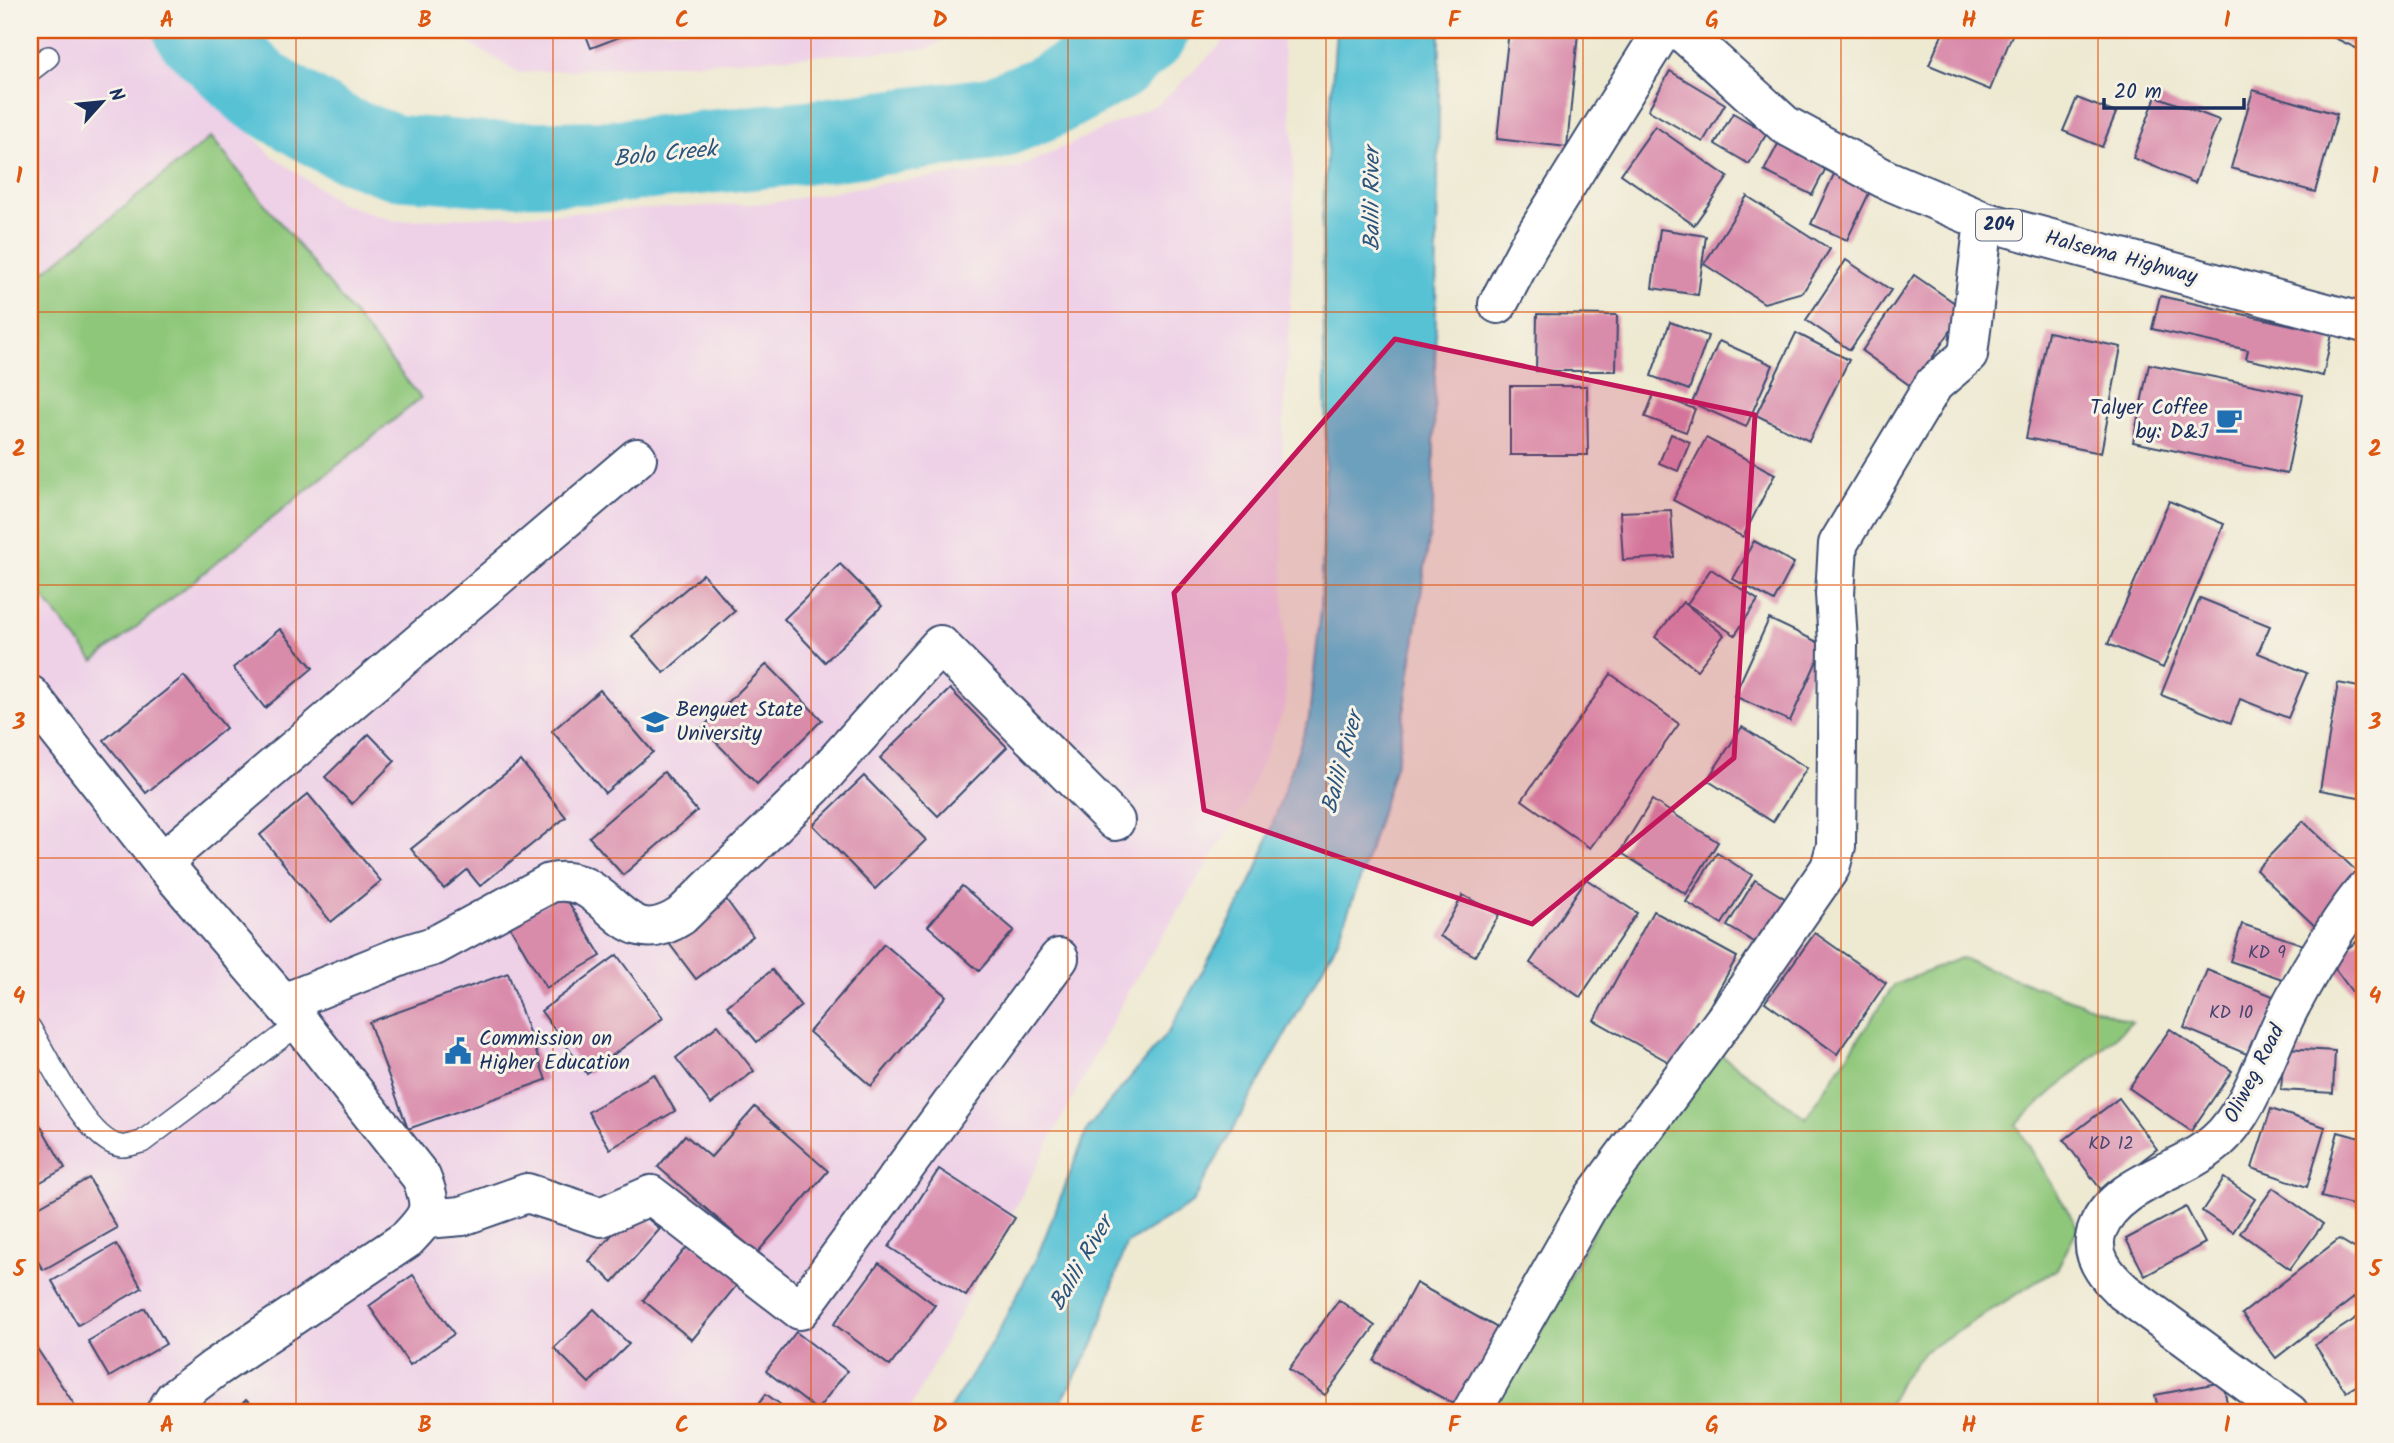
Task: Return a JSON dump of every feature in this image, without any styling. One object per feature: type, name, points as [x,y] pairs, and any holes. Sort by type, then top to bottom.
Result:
[{"type":"main road","points":[[1498,303],[1528,247],[1663,30]]},
{"type":"main road","name":"Halsema Highway","points":[[1680,30],[1785,125],[1885,179],[1984,221],[2364,323]]},
{"type":"main road","points":[[1471,1413],[1593,1198],[1734,1007],[1830,868],[1836,846],[1838,643],[1835,594],[1838,544],[1934,384],[1968,355],[1984,221]]},
{"type":"main road","points":[[162,862],[637,458]]},
{"type":"main road","points":[[292,1013],[365,970],[434,946],[550,883],[564,880],[579,882],[634,924],[649,929],[664,927],[681,916],[813,788],[940,645],[1115,821]]},
{"type":"main road","points":[[30,695],[162,862],[292,1013],[421,1177],[430,1199],[426,1219],[407,1239],[215,1367],[174,1399],[165,1413]]},
{"type":"main road","name":"Oliweg Road","points":[[2289,1413],[2124,1293],[2107,1277],[2095,1247],[2097,1229],[2114,1203],[2216,1142],[2237,1118],[2292,1002],[2364,891]]},
{"type":"main road","points":[[426,1219],[462,1216],[527,1193],[601,1217],[652,1195],[800,1310],[1059,958]]},
{"type":"lane","points":[[30,71],[48,57]]},
{"type":"lane","points":[[30,1028],[90,1126],[104,1139],[121,1147],[142,1142],[292,1013]]},
{"type":"highlighted area","points":[[1395,339],[1755,415],[1734,758],[1532,924],[1204,810],[1174,593]]},
{"type":"shaded area","name":"Benguet State University","points":[[30,30],[155,30],[271,155],[340,203],[395,221],[770,203],[890,182],[1018,168],[1160,103],[1236,30],[1281,30],[1293,135],[1294,227],[1281,476],[1286,705],[1243,807],[1131,986],[908,1413],[30,1413]]},
{"type":"shaded area","points":[[447,30],[959,30],[928,49],[519,73]]},
{"type":"green space","points":[[211,137],[421,398],[94,661],[30,581],[30,283]]},
{"type":"green space","points":[[1960,958],[2132,1022],[2016,1124],[2078,1228],[2057,1269],[1924,1352],[1900,1382],[1885,1413],[1487,1413],[1563,1291],[1610,1196],[1717,1052],[1806,1118],[1894,985]]},
{"type":"water","name":"Balili River","points":[[1336,30],[1440,30],[1433,511],[1398,756],[1363,871],[1337,942],[1192,1203],[1126,1244],[1095,1341],[1055,1413],[947,1413],[993,1341],[1037,1257],[1088,1128],[1169,1031],[1242,900],[1259,864],[1309,718],[1321,608],[1326,438],[1322,225]]},
{"type":"building","points":[[584,30],[638,30],[591,48]]},
{"type":"building","points":[[901,30],[922,30],[908,37]]},
{"type":"building","points":[[1509,30],[1578,33],[1567,147],[1497,139]]},
{"type":"building","points":[[1944,30],[2014,30],[1990,90],[1929,65]]},
{"type":"building","points":[[2318,30],[2364,30],[2364,52]]},
{"type":"building","points":[[1670,71],[1725,104],[1703,142],[1648,110]]},
{"type":"building","points":[[2253,90],[2337,114],[2315,192],[2231,168]]},
{"type":"building","points":[[2156,96],[2219,120],[2195,183],[2133,158]]},
{"type":"building","points":[[2077,98],[2116,113],[2102,147],[2063,131]]},
{"type":"building","points":[[1733,113],[1767,133],[1749,164],[1715,144]]},
{"type":"building","points":[[1655,126],[1728,177],[1694,225],[1621,174]]},
{"type":"building","points":[[1778,144],[1826,168],[1812,195],[1764,171]]},
{"type":"building","points":[[1835,172],[1871,189],[1847,240],[1811,224]]},
{"type":"building","points":[[1747,196],[1830,249],[1803,292],[1764,303],[1704,264]]},
{"type":"building","points":[[1660,229],[1706,236],[1698,295],[1652,288]]},
{"type":"building","points":[[1846,260],[1891,290],[1850,350],[1806,320]]},
{"type":"building","points":[[1914,275],[1965,310],[1912,387],[1862,351]]},
{"type":"building","points":[[2160,296],[2332,334],[2323,376],[2246,359],[2248,350],[2152,329]]},
{"type":"building","points":[[1537,314],[1617,315],[1616,371],[1536,371]]},
{"type":"building","points":[[1670,322],[1708,336],[1689,390],[1651,376]]},
{"type":"building","points":[[2048,332],[2121,347],[2101,453],[2026,438]]},
{"type":"building","points":[[1796,333],[1849,360],[1809,441],[1756,415]]},
{"type":"building","points":[[1719,341],[1773,365],[1746,427],[1692,403]]},
{"type":"building","points":[[2149,364],[2303,395],[2287,474],[2133,442]]},
{"type":"building","points":[[1510,386],[1587,386],[1588,455],[1510,455]]},
{"type":"building","points":[[1654,394],[1695,409],[1686,432],[1645,417]]},
{"type":"building","points":[[1671,434],[1690,442],[1678,471],[1659,463]]},
{"type":"building","points":[[1706,438],[1775,474],[1743,537],[1673,500]]},
{"type":"building","points":[[2169,501],[2224,524],[2163,668],[2108,644]]},
{"type":"building","points":[[1671,510],[1674,557],[1623,560],[1620,512]]},
{"type":"building","points":[[1754,541],[1794,563],[1774,601],[1733,579]]},
{"type":"building","points":[[840,564],[882,606],[825,662],[784,619]]},
{"type":"building","points":[[1711,569],[1758,600],[1735,635],[1687,604]]},
{"type":"building","points":[[703,574],[735,611],[664,673],[632,636]]},
{"type":"building","points":[[2200,598],[2270,626],[2258,653],[2307,673],[2288,718],[2240,699],[2231,723],[2161,695]]},
{"type":"building","points":[[1683,602],[1724,635],[1697,670],[1655,637]]},
{"type":"building","points":[[1769,619],[1824,645],[1790,721],[1734,696]]},
{"type":"building","points":[[280,629],[313,668],[265,708],[233,668]]},
{"type":"building","points":[[767,664],[822,720],[757,784],[702,728]]},
{"type":"building","points":[[1611,674],[1679,724],[1590,848],[1522,800]]},
{"type":"building","points":[[184,676],[226,728],[146,793],[104,740]]},
{"type":"building","points":[[2338,683],[2364,688],[2364,798],[2320,790]]},
{"type":"building","points":[[950,689],[1007,747],[938,816],[880,758]]},
{"type":"building","points":[[600,690],[653,752],[605,793],[552,731]]},
{"type":"building","points":[[1742,727],[1807,768],[1773,822],[1707,780]]},
{"type":"building","points":[[369,734],[395,761],[352,804],[325,777]]},
{"type":"building","points":[[521,761],[566,817],[480,886],[467,870],[444,889],[411,849]]},
{"type":"building","points":[[664,772],[697,811],[623,875],[589,837]]},
{"type":"building","points":[[864,776],[926,840],[875,889],[813,825]]},
{"type":"building","points":[[308,794],[381,881],[331,922],[260,835]]},
{"type":"building","points":[[1652,800],[1718,842],[1686,894],[1620,852]]},
{"type":"building","points":[[2303,821],[2364,878],[2319,930],[2256,870]]},
{"type":"building","points":[[1717,853],[1752,875],[1722,924],[1686,902]]},
{"type":"building","points":[[1586,879],[1637,913],[1580,997],[1530,963]]},
{"type":"building","points":[[1755,880],[1794,904],[1766,949],[1727,926]]},
{"type":"building","points":[[962,886],[1014,930],[979,971],[928,926]]},
{"type":"building","points":[[563,893],[601,956],[546,988],[509,925]]},
{"type":"building","points":[[722,894],[753,936],[696,979],[665,938]]},
{"type":"building","points":[[1463,895],[1499,915],[1475,956],[1440,936]]},
{"type":"building","points":[[1653,911],[1737,957],[1676,1066],[1594,1020]]},
{"type":"building","points":[[2242,924],[2304,945],[2291,982],[2230,961]]},
{"type":"building","points":[[1815,933],[1886,983],[1837,1054],[1765,1002]]},
{"type":"building","points":[[2364,936],[2364,1008],[2330,962]]},
{"type":"building","points":[[884,944],[946,996],[871,1086],[809,1032]]},
{"type":"building","points":[[617,955],[663,1018],[587,1074],[541,1011]]},
{"type":"building","points":[[772,970],[801,1006],[757,1042],[727,1006]]},
{"type":"building","points":[[2207,970],[2278,998],[2254,1057],[2184,1028]]},
{"type":"building","name":"Commission on Higher Education","points":[[508,973],[546,1080],[408,1129],[369,1022]]},
{"type":"building","points":[[718,1025],[754,1071],[711,1104],[676,1058]]},
{"type":"building","points":[[2170,1029],[2232,1071],[2191,1131],[2129,1088]]},
{"type":"building","points":[[2284,1048],[2335,1051],[2333,1093],[2281,1090]]},
{"type":"building","points":[[654,1074],[675,1111],[610,1149],[588,1112]]},
{"type":"building","points":[[2119,1098],[2157,1149],[2102,1191],[2064,1140]]},
{"type":"building","points":[[755,1107],[828,1171],[757,1253],[658,1167],[685,1135],[711,1157]]},
{"type":"building","points":[[2271,1109],[2325,1127],[2307,1187],[2252,1168]]},
{"type":"building","points":[[40,1125],[65,1168],[30,1188],[30,1131]]},
{"type":"building","points":[[2338,1132],[2364,1139],[2364,1208],[2321,1197]]},
{"type":"building","points":[[939,1169],[1015,1218],[966,1296],[889,1247]]},
{"type":"building","points":[[89,1178],[117,1228],[43,1270],[30,1248],[30,1212]]},
{"type":"building","points":[[2224,1178],[2255,1199],[2233,1232],[2202,1211]]},
{"type":"building","points":[[2273,1188],[2323,1224],[2290,1269],[2240,1233]]},
{"type":"building","points":[[2186,1207],[2205,1243],[2145,1276],[2126,1239]]},
{"type":"building","points":[[635,1208],[660,1229],[613,1282],[589,1261]]},
{"type":"building","points":[[2339,1239],[2364,1254],[2364,1290],[2276,1358],[2242,1314]]},
{"type":"building","points":[[692,1241],[741,1280],[692,1340],[643,1300]]},
{"type":"building","points":[[116,1244],[142,1288],[78,1325],[52,1281]]},
{"type":"building","points":[[879,1263],[935,1305],[890,1366],[834,1324]]},
{"type":"building","points":[[413,1275],[454,1334],[410,1365],[369,1306]]},
{"type":"building","points":[[1416,1283],[1503,1331],[1461,1408],[1374,1361]]},
{"type":"building","points":[[1339,1300],[1375,1326],[1325,1395],[1289,1369]]},
{"type":"building","points":[[145,1308],[166,1344],[109,1377],[88,1341]]},
{"type":"building","points":[[594,1309],[629,1344],[589,1383],[554,1348]]},
{"type":"building","points":[[2364,1313],[2364,1381],[2346,1392],[2315,1345]]},
{"type":"building","points":[[796,1332],[847,1371],[817,1410],[766,1371]]},
{"type":"building","points":[[34,1344],[78,1410],[72,1413],[30,1413],[30,1347]]},
{"type":"building","points":[[2223,1382],[2229,1413],[2159,1413],[2155,1395]]},
{"type":"building","points":[[766,1394],[792,1413],[752,1413]]},
{"type":"building","points":[[246,1400],[259,1413],[233,1413]]},
{"type":"waterway","name":"Bolo Creek","points":[[196,30],[258,89],[342,138],[395,157],[487,164],[610,162],[817,141],[992,119],[1046,97],[1113,61],[1147,30]]},
{"type":"place","name":"Talyer Coffee by: D&J","points":[[2229,420]]},
{"type":"place","name":"Benguet State University","points":[[655,722]]},
{"type":"place","name":"Commission on Higher Education","points":[[458,1051]]}]
